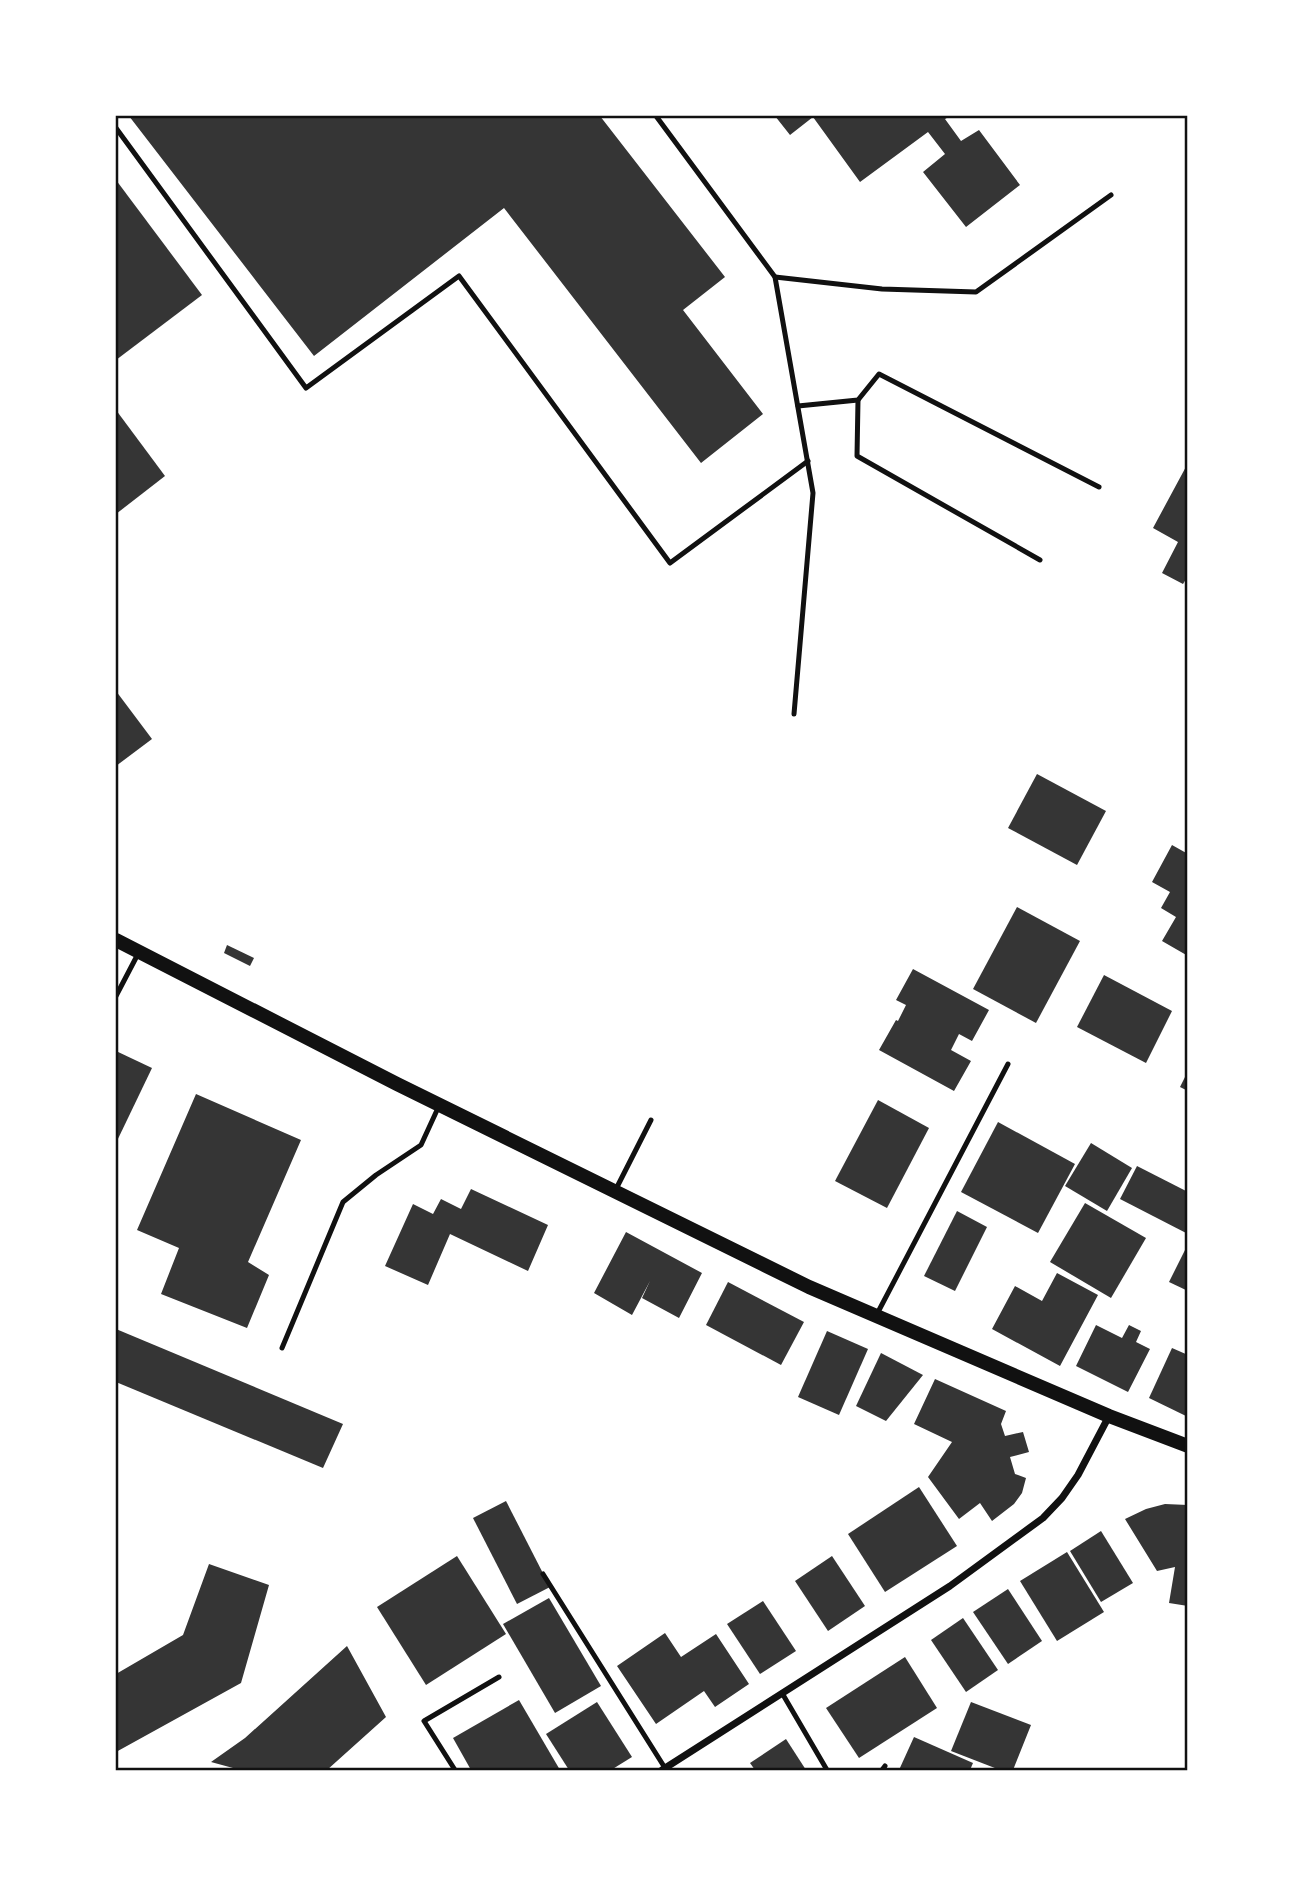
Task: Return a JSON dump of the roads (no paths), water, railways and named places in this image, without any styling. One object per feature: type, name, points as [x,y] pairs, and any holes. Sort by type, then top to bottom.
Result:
[{"type":"main road","points":[[116,940],[440,1105],[809,1287],[1109,1416],[1188,1446]]},
{"type":"street","points":[[663,1769],[950,1586],[1043,1518],[1062,1498],[1078,1475],[1109,1416]]},
{"type":"lane","points":[[656,116],[775,277],[813,493],[794,714]]},
{"type":"lane","points":[[116,128],[306,388],[459,276],[670,563],[808,461]]},
{"type":"lane","points":[[775,277],[882,289],[976,292],[1111,195]]},
{"type":"lane","points":[[1040,560],[857,456],[858,400],[879,374],[1098,487]]},
{"type":"lane","points":[[798,406],[858,400]]},
{"type":"lane","points":[[116,996],[139,952]]},
{"type":"lane","points":[[876,1317],[1008,1064]]},
{"type":"lane","points":[[282,1348],[344,1202],[376,1175],[421,1145],[440,1105]]},
{"type":"lane","points":[[615,1191],[651,1120]]},
{"type":"lane","points":[[543,1574],[663,1769]]},
{"type":"lane","points":[[456,1770],[424,1721],[499,1677]]},
{"type":"lane","points":[[782,1693],[827,1770]]}]
